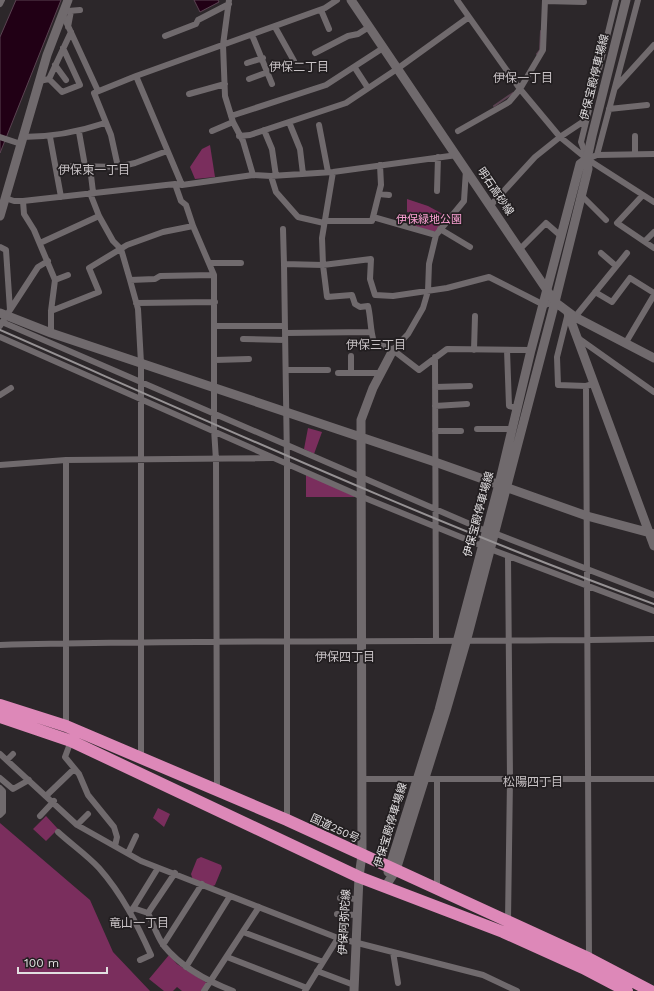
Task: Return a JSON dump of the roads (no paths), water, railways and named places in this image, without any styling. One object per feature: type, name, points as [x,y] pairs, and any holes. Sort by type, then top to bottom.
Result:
[{"type":"highway","name":"国道250号","points":[[0,705],[66,726],[287,820],[508,920],[589,958],[652,991]]},
{"type":"highway","points":[[0,717],[71,741],[359,877],[503,932],[583,968],[627,991]]},
{"type":"main road","points":[[0,216],[47,55],[66,12],[68,0]]},
{"type":"main road","name":"明石高砂線","points":[[351,0],[491,205],[547,291],[556,302],[571,315],[625,344],[654,357]]},
{"type":"main road","name":"伊保宝殿停車場線","points":[[385,887],[421,780],[461,641],[502,486],[556,302],[588,170],[587,159],[626,0]]},
{"type":"main road","name":"伊保宝殿停車場線","points":[[502,486],[512,429],[531,350],[544,306],[580,164],[587,159]]},
{"type":"main road","points":[[571,315],[589,385],[651,534],[654,546]]},
{"type":"main road","points":[[4,317],[436,462],[587,516],[651,534]]},
{"type":"main road","name":"伊保阿弥陀線","points":[[354,988],[355,942],[359,877],[362,855],[361,420],[381,373],[393,350]]},
{"type":"main road","points":[[652,991],[654,983]]},
{"type":"street","points":[[0,4],[2,0]]},
{"type":"street","points":[[118,167],[111,135],[94,93],[136,76],[321,10],[337,0]]},
{"type":"street","points":[[457,0],[520,89],[560,137],[587,159],[642,196],[654,202]]},
{"type":"street","points":[[587,159],[581,142],[616,0]]},
{"type":"street","points":[[597,155],[638,0]]},
{"type":"street","points":[[458,131],[509,102],[520,89],[543,50],[545,1],[584,2]]},
{"type":"street","points":[[166,36],[196,24],[198,20],[229,2]]},
{"type":"street","points":[[229,2],[223,45],[225,96],[232,119],[239,136],[243,141],[253,175]]},
{"type":"street","points":[[80,10],[66,12],[69,30],[98,91]]},
{"type":"street","points":[[321,10],[329,29]]},
{"type":"street","points":[[239,136],[264,130],[346,103],[397,69],[469,17]]},
{"type":"street","points":[[275,27],[294,61]]},
{"type":"street","points":[[315,53],[348,36],[358,34],[369,27]]},
{"type":"street","points":[[39,82],[49,79],[64,48],[69,30]]},
{"type":"street","points":[[252,35],[263,58],[272,84]]},
{"type":"street","points":[[49,79],[62,92],[80,85],[64,48]]},
{"type":"street","points":[[212,131],[232,119],[326,85],[355,68],[383,48]]},
{"type":"street","points":[[614,89],[653,50]]},
{"type":"street","points":[[247,63],[263,58]]},
{"type":"street","points":[[55,66],[66,80]]},
{"type":"street","points":[[355,68],[368,88]]},
{"type":"street","points":[[249,79],[268,72]]},
{"type":"street","points":[[136,76],[182,185]]},
{"type":"street","points":[[189,94],[225,84]]},
{"type":"street","points":[[609,109],[647,104]]},
{"type":"street","points":[[491,205],[535,157],[560,137],[587,120]]},
{"type":"street","points":[[289,122],[300,149],[303,174]]},
{"type":"street","points":[[0,137],[22,140],[50,137],[79,132],[106,123]]},
{"type":"street","points":[[319,125],[330,172],[322,238],[323,265],[327,297],[352,295],[355,304],[360,307],[368,306],[371,316],[370,332],[374,342],[393,350],[419,370],[435,357],[447,350],[531,350]]},
{"type":"street","points":[[264,130],[272,148],[273,176],[276,192],[298,217],[325,222],[372,221],[382,185],[380,165]]},
{"type":"street","points":[[79,132],[88,167],[92,193],[99,216],[113,241],[121,249],[138,309],[141,363],[140,757]]},
{"type":"street","points":[[635,136],[635,154]]},
{"type":"street","points":[[50,137],[61,197]]},
{"type":"street","points":[[57,170],[72,166],[118,167],[135,163],[167,151]]},
{"type":"street","points":[[587,159],[597,155],[654,154]]},
{"type":"street","points":[[5,198],[14,201],[23,201],[175,184],[182,185],[253,175],[273,176],[330,172],[457,155]]},
{"type":"street","points":[[437,191],[438,157]]},
{"type":"street","points":[[393,350],[408,334],[423,308],[428,292],[429,264],[438,232],[464,201],[466,168]]},
{"type":"street","points":[[175,184],[181,201],[186,205],[193,226],[214,275],[217,791]]},
{"type":"street","points":[[379,194],[389,195]]},
{"type":"street","points":[[582,196],[606,220]]},
{"type":"street","points":[[642,196],[617,223],[654,248]]},
{"type":"street","points":[[23,201],[24,214],[40,243],[55,280],[51,310],[52,333]]},
{"type":"street","points":[[40,243],[99,216]]},
{"type":"street","points":[[373,217],[438,232],[470,246]]},
{"type":"street","points":[[520,249],[546,223],[562,237]]},
{"type":"street","points":[[51,310],[99,292],[89,268],[126,245],[163,232],[193,226]]},
{"type":"street","points":[[283,229],[287,463],[287,820]]},
{"type":"street","points":[[645,241],[654,232]]},
{"type":"street","points":[[0,247],[6,250],[4,317]]},
{"type":"street","points":[[601,253],[616,266]]},
{"type":"street","points":[[589,958],[587,516],[589,385],[558,385],[557,357],[571,315],[595,292],[626,253]]},
{"type":"street","points":[[284,264],[323,265],[371,259],[370,279],[375,296],[393,296],[428,292],[489,276],[544,306],[556,302]]},
{"type":"street","points":[[4,317],[38,267],[48,261]]},
{"type":"street","points":[[209,264],[241,263]]},
{"type":"street","points":[[55,280],[68,275]]},
{"type":"street","points":[[130,280],[155,279],[160,276],[214,275]]},
{"type":"street","points":[[595,292],[612,302],[630,278],[654,294],[625,344]]},
{"type":"street","points":[[136,303],[214,302]]},
{"type":"street","points":[[474,350],[475,316]]},
{"type":"street","points":[[4,317],[140,381],[360,478],[490,532],[654,595]]},
{"type":"street","points":[[215,326],[285,326]]},
{"type":"street","points":[[243,339],[251,341],[285,336],[370,332]]},
{"type":"street","points":[[0,337],[360,496],[486,548],[654,611]]},
{"type":"street","points":[[577,337],[654,392]]},
{"type":"street","points":[[507,350],[509,406],[518,408]]},
{"type":"street","points":[[351,356],[351,373]]},
{"type":"street","points":[[435,357],[436,641]]},
{"type":"street","points":[[215,360],[249,359]]},
{"type":"street","points":[[286,370],[328,370]]},
{"type":"street","points":[[338,373],[381,373]]},
{"type":"street","points":[[435,387],[467,386],[464,393]]},
{"type":"street","points":[[0,395],[11,388]]},
{"type":"street","points":[[435,406],[467,404]]},
{"type":"street","points":[[477,429],[512,429]]},
{"type":"street","points":[[435,431],[461,431]]},
{"type":"street","points":[[0,465],[66,460],[216,460],[276,458]]},
{"type":"street","points":[[66,460],[66,726]]},
{"type":"street","points":[[508,556],[510,642],[508,920]]},
{"type":"street","points":[[0,646],[66,643],[216,641],[510,642],[654,639]]},
{"type":"street","points":[[71,741],[65,757],[79,774],[88,795],[114,827],[117,837],[115,846]]},
{"type":"street","points":[[0,754],[54,801],[77,824],[158,868],[175,873],[338,938],[483,975],[517,991]]},
{"type":"street","points":[[7,760],[13,754]]},
{"type":"street","points":[[47,795],[74,769]]},
{"type":"street","points":[[0,778],[13,789],[29,780]]},
{"type":"street","points":[[362,779],[654,779]]},
{"type":"street","points":[[437,889],[438,780]]},
{"type":"street","points":[[0,788],[3,792],[3,812],[0,815]]},
{"type":"street","points":[[40,816],[54,801]]},
{"type":"street","points":[[77,824],[88,814]]},
{"type":"street","points":[[58,832],[98,867],[132,910],[151,955],[140,960]]},
{"type":"street","points":[[128,853],[136,836]]},
{"type":"street","points":[[132,910],[158,868]]},
{"type":"street","points":[[148,913],[175,873]]},
{"type":"street","points":[[164,945],[202,884]]},
{"type":"street","points":[[186,967],[230,896]]},
{"type":"street","points":[[340,898],[358,899]]},
{"type":"street","points":[[204,991],[259,907]]},
{"type":"street","points":[[132,910],[148,913]]},
{"type":"street","points":[[148,913],[164,945],[186,967],[211,982],[233,991]]},
{"type":"street","points":[[337,914],[357,915]]},
{"type":"street","points":[[243,932],[323,962]]},
{"type":"street","points":[[227,956],[306,990],[338,938]]},
{"type":"street","points":[[393,952],[398,983]]},
{"type":"street","points":[[317,971],[354,988]]},
{"type":"waterway","points":[[537,54],[540,50],[541,31]]},
{"type":"waterway","points":[[494,106],[513,93]]},
{"type":"railway","points":[[0,330],[407,507],[571,573],[654,604]]},
{"type":"district","name":"伊保二丁目","points":[[299,67]]},
{"type":"district","name":"伊保一丁目","points":[[523,78]]},
{"type":"district","name":"伊保東一丁目","points":[[94,170]]},
{"type":"district","name":"伊保三丁目","points":[[376,345]]},
{"type":"district","name":"伊保四丁目","points":[[345,657]]},
{"type":"district","name":"松陽四丁目","points":[[533,782]]},
{"type":"district","name":"竜山一丁目","points":[[139,923]]},
{"type":"park label","name":"伊保緑地公園","points":[[429,219]]}]
